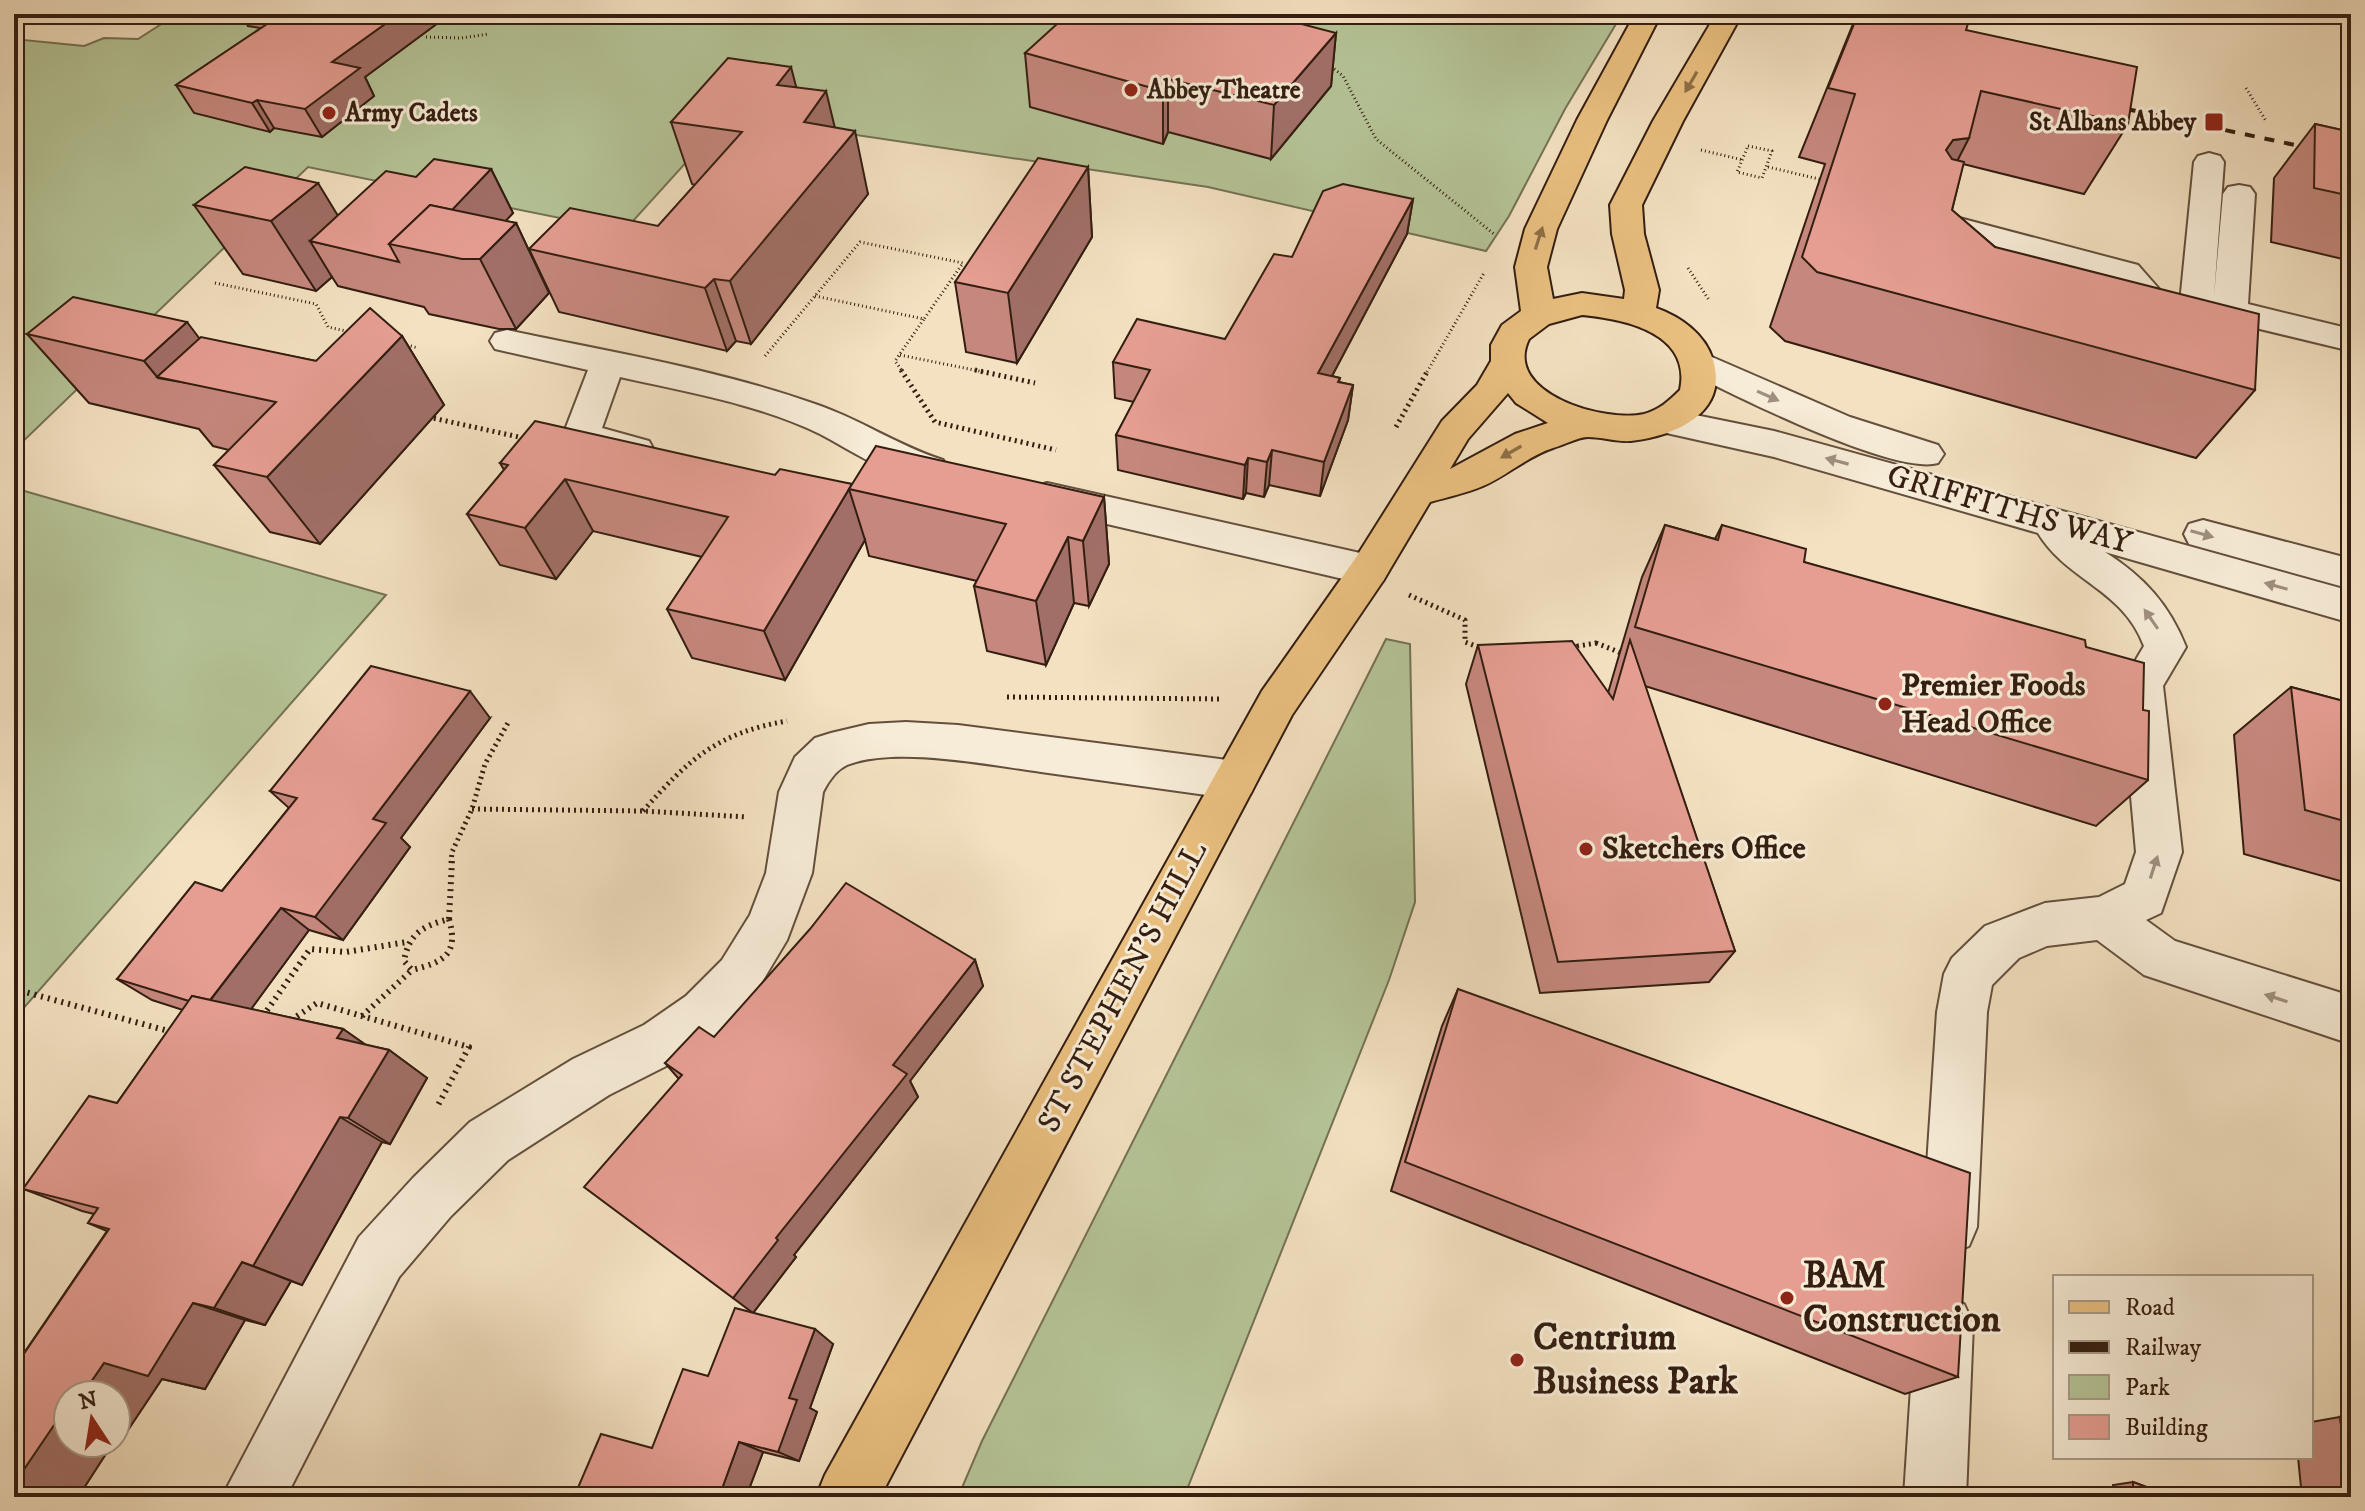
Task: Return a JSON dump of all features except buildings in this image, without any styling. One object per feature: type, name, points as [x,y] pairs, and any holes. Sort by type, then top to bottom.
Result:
[{"type":"main road","points":[[1538,314],[1531,267],[1541,229],[1592,120],[1648,14]]},
{"type":"main road","points":[[1639,313],[1642,290],[1628,234],[1626,205],[1668,121],[1729,14]]},
{"type":"main road","points":[[1582,304],[1639,313],[1673,332],[1698,363],[1700,385],[1695,397],[1666,421],[1618,429],[1583,425],[1556,415],[1523,392],[1507,363],[1509,342],[1515,331],[1538,314],[1582,304]]},
{"type":"main road","name":"ST STEPHEN'S HILL","points":[[847,1497],[1277,703],[1369,570],[1391,529],[1420,491],[1455,430],[1490,393],[1507,363]]},
{"type":"main road","points":[[1420,491],[1469,477],[1528,443],[1583,425]]},
{"type":"street","points":[[2197,303],[2209,162]]},
{"type":"street","points":[[2231,310],[2239,194]]},
{"type":"street","points":[[1929,220],[2134,290],[2231,310],[2278,333],[2351,340]]},
{"type":"street","points":[[507,341],[714,386],[804,413],[900,463],[966,478]]},
{"type":"street","points":[[608,363],[581,435],[673,459]]},
{"type":"street","name":"GRIFFITHS WAY","points":[[1698,363],[1798,410],[1881,443],[2351,574]]},
{"type":"street","name":"GRIFFITHS WAY","points":[[1666,421],[1774,444],[2351,607]]},
{"type":"street","points":[[874,490],[885,485],[900,463]]},
{"type":"street","points":[[1022,491],[1369,570]]},
{"type":"street","points":[[1935,1497],[1962,1012],[1969,974],[2002,942],[2045,925],[2104,918],[2144,898],[2159,852],[2142,685],[2165,647],[2157,625],[2128,590],[2071,549],[2059,537],[2051,521]]},
{"type":"street","points":[[253,1497],[379,1257],[432,1197],[489,1141],[568,1090],[662,1042],[704,1013],[739,976],[775,912],[789,873],[801,792],[811,770],[831,751],[869,742],[906,740],[958,743],[1235,780]]},
{"type":"street","points":[[2104,918],[2161,959],[2351,1020]]},
{"type":"path","points":[[426,37],[461,38],[489,34]]},
{"type":"path","points":[[1323,59],[1343,76],[1376,139],[1491,233],[1504,238]]},
{"type":"path","points":[[2246,88],[2266,121]]},
{"type":"path","points":[[1748,146],[1772,151],[1762,178],[1737,172],[1743,160],[1748,146]]},
{"type":"path","points":[[1696,149],[1743,160]]},
{"type":"path","points":[[1768,167],[1830,182]]},
{"type":"path","points":[[761,362],[860,242],[963,263],[895,361],[935,422],[1057,450],[1022,491]]},
{"type":"path","points":[[1684,259],[1690,273],[1716,309]]},
{"type":"path","points":[[1396,427],[1487,268]]},
{"type":"path","points":[[215,283],[316,304],[328,327],[360,334]]},
{"type":"path","points":[[815,296],[924,319]]},
{"type":"path","points":[[391,341],[418,348]]},
{"type":"path","points":[[900,355],[1035,383]]},
{"type":"path","points":[[422,416],[556,445],[581,435]]},
{"type":"path","points":[[1369,570],[1420,602],[1465,620],[1465,642],[1490,652]]},
{"type":"path","points":[[1549,656],[1564,657],[1578,646],[1596,643],[1615,648],[1636,670],[1635,686],[1629,695],[1619,700],[1601,702],[1587,699],[1575,693],[1565,681],[1561,671],[1564,657]]},
{"type":"path","points":[[999,697],[1228,699],[1277,703]]},
{"type":"path","points":[[643,811],[675,774],[709,748],[740,731],[799,718]]},
{"type":"path","points":[[362,1016],[412,970],[436,964],[453,949],[455,936],[449,919],[452,852],[472,809],[485,764],[509,721]]},
{"type":"path","points":[[472,809],[643,811],[796,820]]},
{"type":"path","points":[[272,1022],[261,1019],[310,949],[325,953],[347,952],[407,942],[422,927],[449,919]]},
{"type":"path","points":[[407,942],[404,961],[412,970]]},
{"type":"path","points":[[14,989],[175,1033]]},
{"type":"path","points":[[283,1025],[317,1003],[469,1047],[431,1118]]},
{"type":"green space","points":[[177,14],[1622,14],[1565,109],[1509,216],[1486,251],[1208,187],[728,116],[624,231],[308,167],[14,450],[14,39],[84,46],[104,38],[138,39]]},
{"type":"green space","points":[[14,488],[386,595],[14,1019]]},
{"type":"green space","points":[[1386,639],[1410,644],[1415,902],[1389,980],[1184,1497],[958,1497],[982,1441]]},
{"type":"railway","points":[[2108,105],[2351,157]]},
{"type":"place","name":"Abbey Theatre","points":[[1131,90]]},
{"type":"place","name":"Army Cadets","points":[[329,113]]},
{"type":"place","name":"St Albans Abbey","points":[[2214,122]]},
{"type":"place","name":"Premier Foods Head Office","points":[[1885,704]]},
{"type":"place","name":"Sketchers Office","points":[[1586,849]]},
{"type":"place","name":"BAM Construction","points":[[1787,1298]]},
{"type":"place","name":"Centrium Business Park","points":[[1517,1360]]}]
